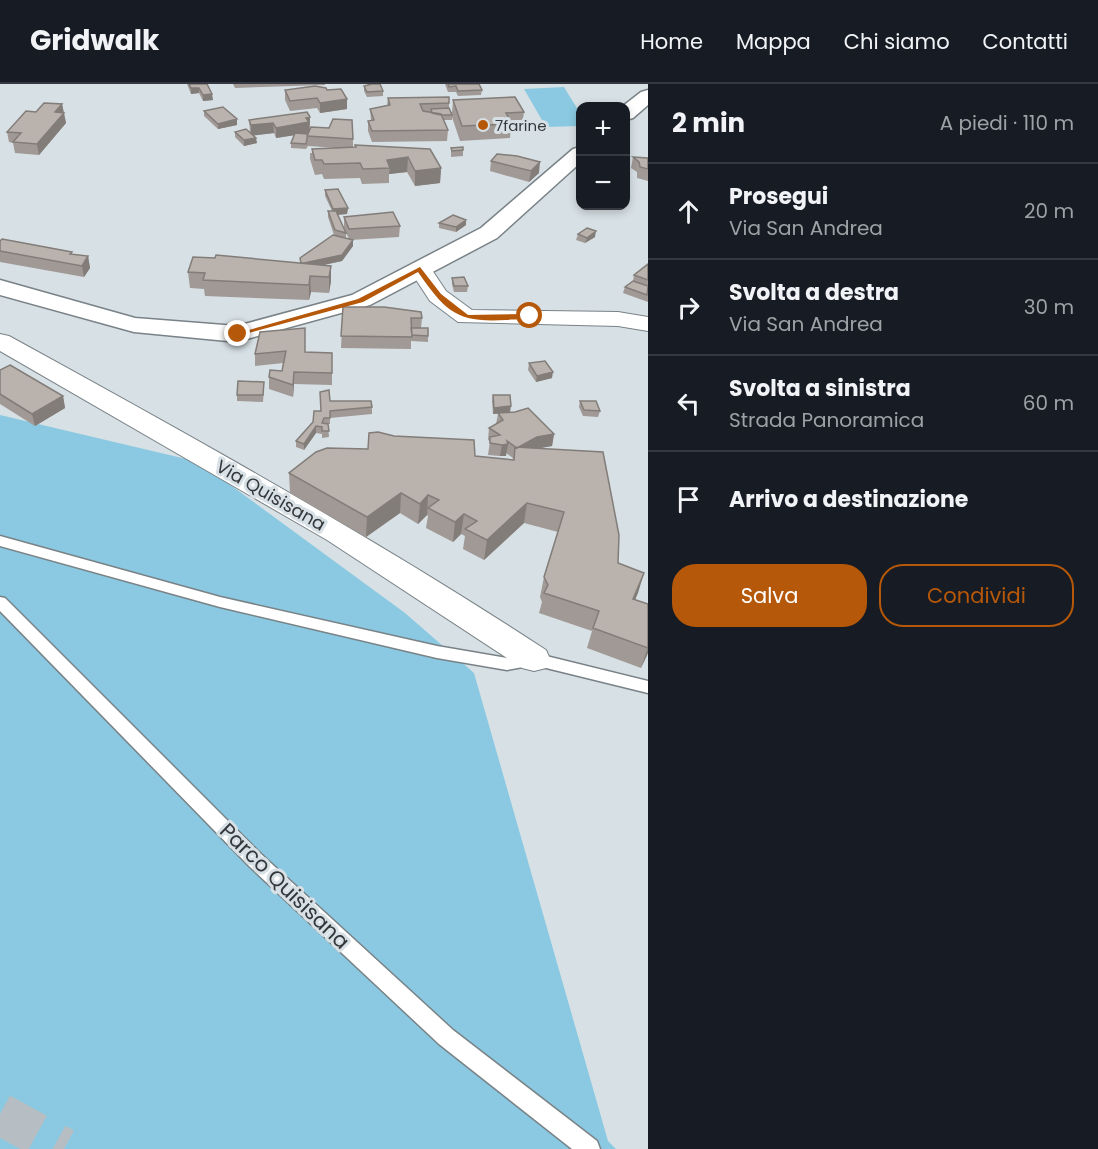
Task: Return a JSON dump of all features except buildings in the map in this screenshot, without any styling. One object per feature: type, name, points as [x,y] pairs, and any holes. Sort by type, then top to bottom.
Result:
[{"type":"main road","points":[[630,111],[648,96]]},
{"type":"main road","points":[[0,287],[134,325],[238,334],[361,300],[489,233],[577,156]]},
{"type":"street","points":[[420,269],[438,296],[466,317],[607,319],[648,324]]},
{"type":"street","name":"Via Quisisana","points":[[0,341],[142,420],[362,548],[534,659]]},
{"type":"lane","points":[[0,541],[220,602],[437,652],[507,664],[534,659],[648,687]]},
{"type":"lane","name":"Parco Quisisana","points":[[0,602],[255,860],[446,1037],[588,1149]]},
{"type":"shaded area","points":[[564,87],[576,106],[576,126],[546,127],[524,89]]},
{"type":"shaded area","points":[[0,415],[199,462],[405,613],[474,673],[608,1141],[616,1149],[0,1149]]},
{"type":"tunnel","points":[[0,1114],[64,1149]]},
{"type":"place","name":"7farine","points":[[483,125]]},
{"type":"route","points":[[238,334],[361,300],[420,269],[438,296],[456,312],[466,317],[482,319],[530,316]]}]
